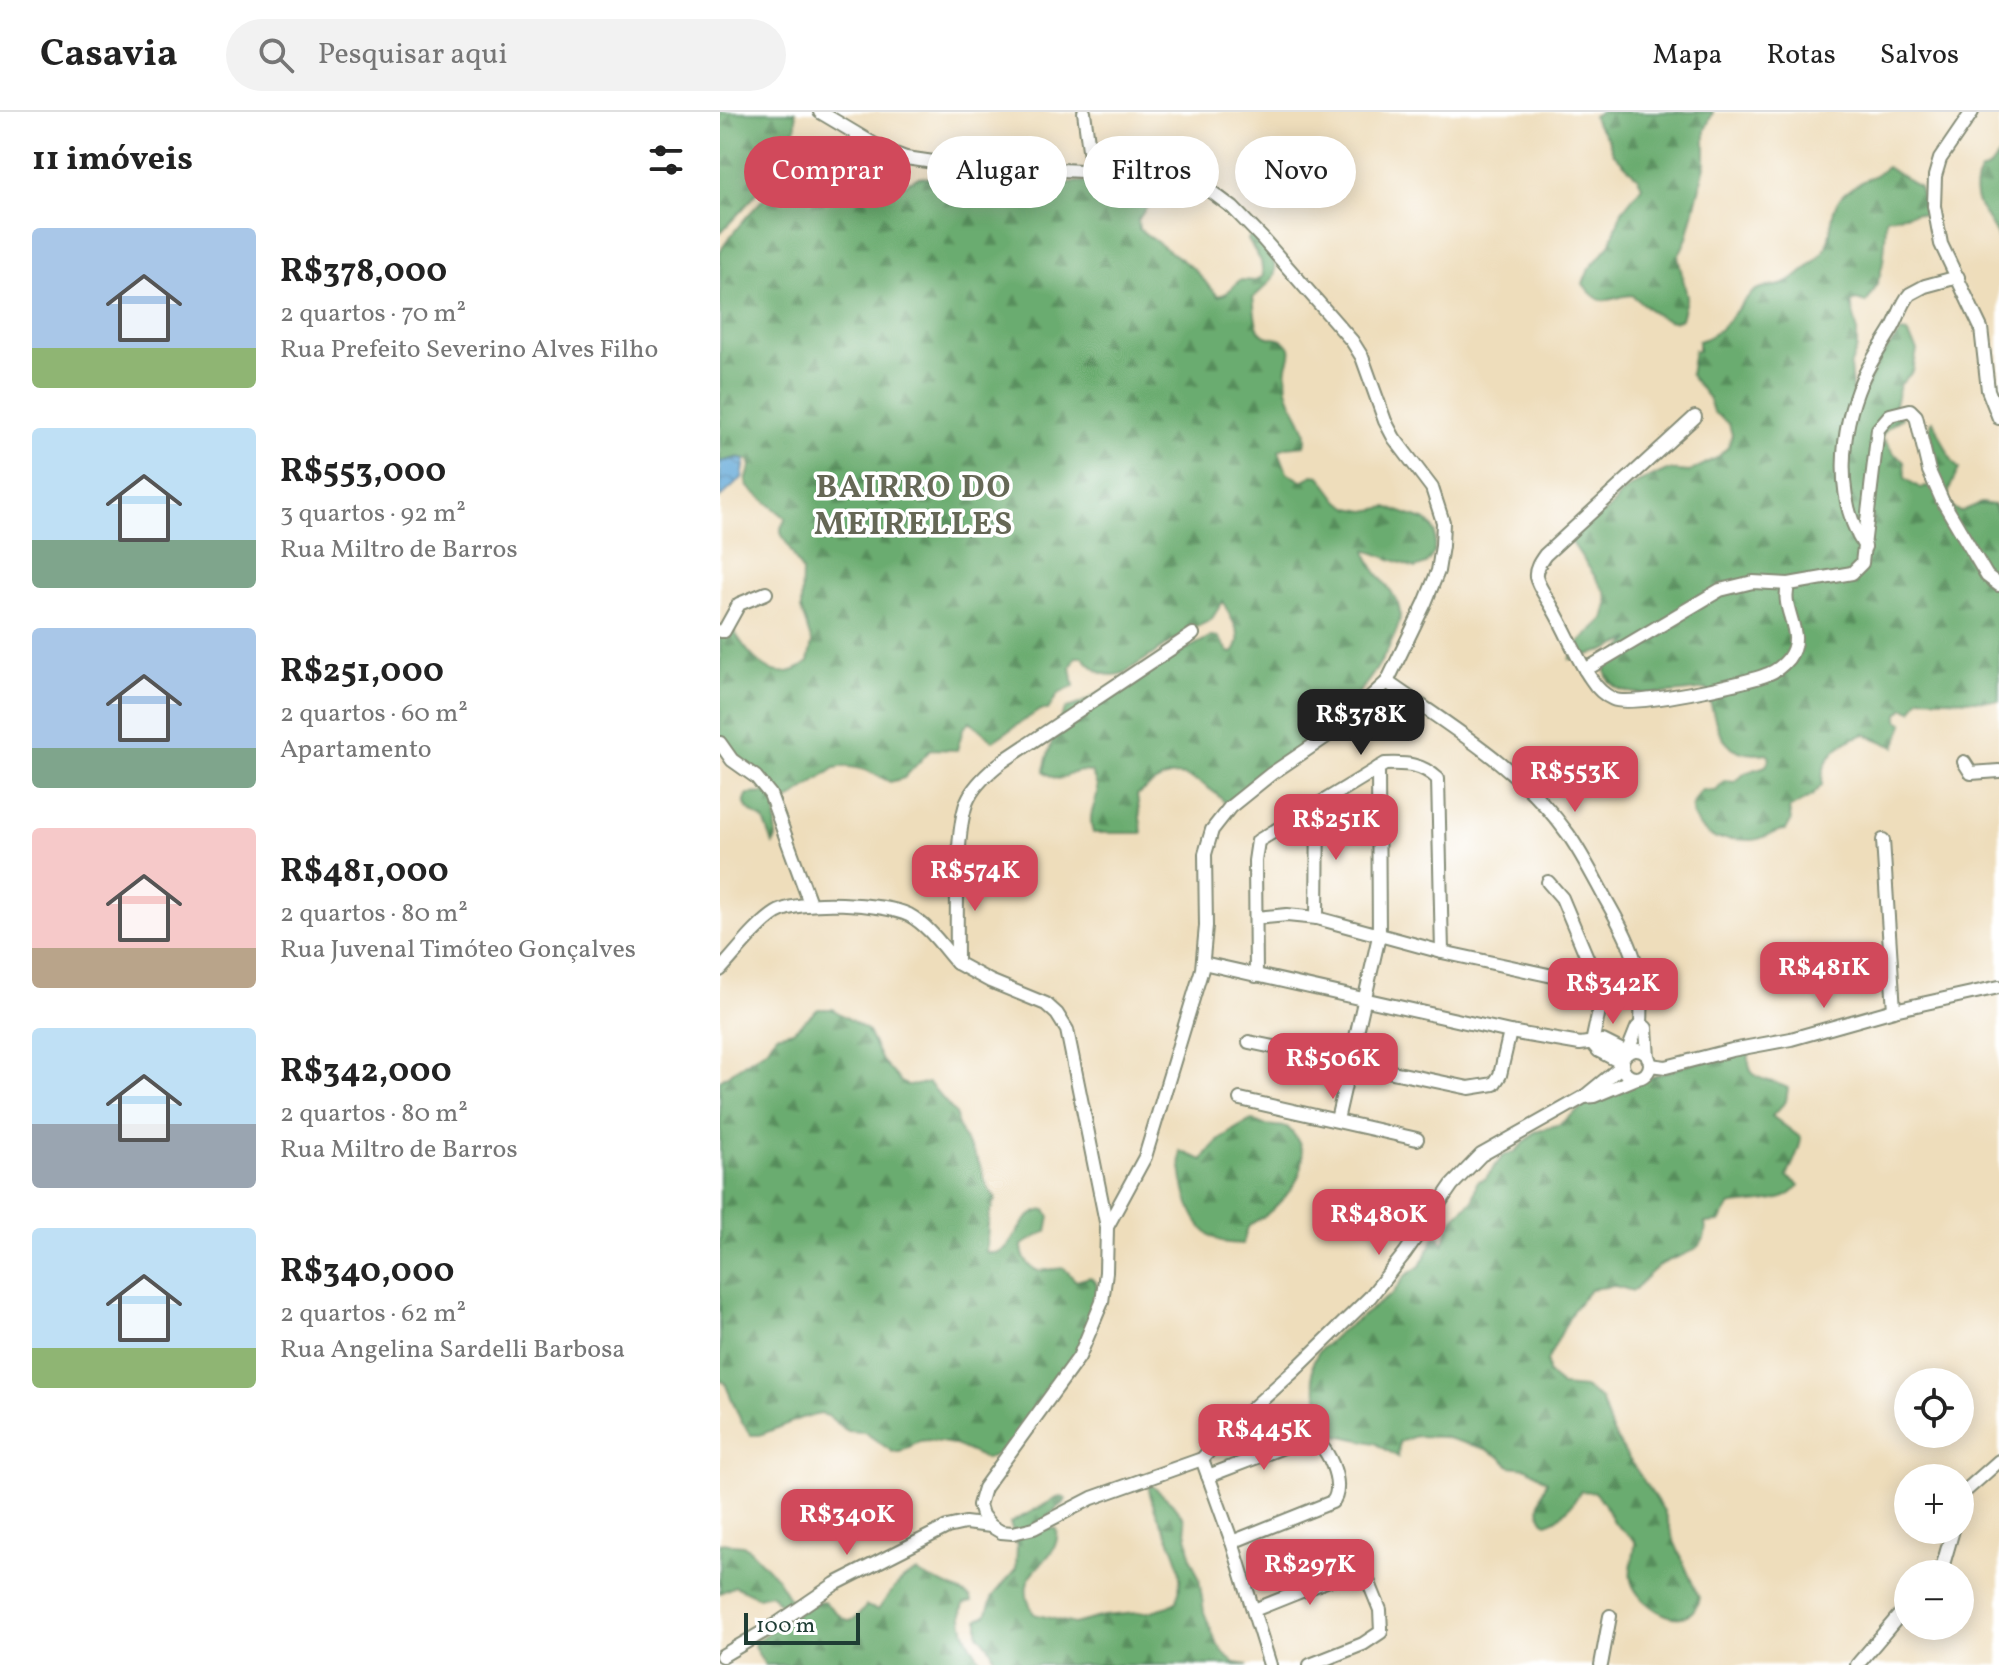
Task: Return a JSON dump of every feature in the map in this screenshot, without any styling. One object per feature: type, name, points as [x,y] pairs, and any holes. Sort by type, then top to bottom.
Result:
[{"type":"street","points":[[820,112],[882,149],[906,158],[954,165],[1083,172]]},
{"type":"street","points":[[1084,112],[1087,136]]},
{"type":"street","points":[[1972,112],[1949,143],[1935,176],[1936,223],[1941,244],[1981,328],[1988,390],[1999,416]]},
{"type":"street","points":[[1107,1227],[1145,1157],[1203,963],[1205,854],[1218,819],[1249,790],[1343,723],[1387,682],[1438,571],[1443,522],[1432,488],[1394,438],[1362,357],[1352,341],[1262,238],[1219,198]]},
{"type":"street","points":[[1865,547],[1851,522],[1845,484],[1844,449],[1858,391],[1910,294],[1925,286],[1958,277]]},
{"type":"street","points":[[1585,670],[1720,590],[1734,585],[1763,582],[1789,584],[1852,573],[1862,563],[1865,547],[1878,429],[1890,415],[1910,410],[1919,423],[1925,459],[1942,500],[1987,576],[1999,585]]},
{"type":"street","points":[[1695,417],[1545,555],[1537,567],[1540,588],[1563,624],[1585,670],[1610,698],[1626,702],[1768,674],[1778,668],[1793,650],[1795,625],[1787,604],[1789,584]]},
{"type":"street","points":[[1763,582],[1787,604]]},
{"type":"street","points":[[720,631],[724,631],[739,604],[766,593]]},
{"type":"street","points":[[957,963],[960,844],[964,807],[970,795],[983,778],[1003,761],[1193,634]]},
{"type":"street","points":[[980,1499],[982,1515],[991,1526],[1001,1532],[1023,1531],[1092,1498],[1202,1459],[1225,1433],[1370,1297],[1467,1168],[1481,1155],[1584,1097],[1617,1070],[1641,1024],[1640,978],[1630,944],[1567,834],[1514,776],[1479,745],[1387,682]]},
{"type":"street","points":[[720,743],[732,760],[756,777],[770,794],[810,903]]},
{"type":"street","points":[[1964,762],[1971,773],[1999,771]]},
{"type":"street","points":[[1256,976],[1255,861],[1258,841],[1385,764],[1425,767],[1438,779],[1442,952]]},
{"type":"street","points":[[1337,1120],[1379,936],[1378,768]]},
{"type":"street","points":[[1317,918],[1318,805]]},
{"type":"street","points":[[1883,840],[1894,1010]]},
{"type":"street","points":[[1548,882],[1562,898],[1599,986],[1601,1001],[1592,1043]]},
{"type":"street","points":[[720,970],[778,912],[810,903],[873,908],[907,914],[925,926],[957,963],[974,974],[1046,1004],[1067,1030],[1107,1227],[1104,1287],[1093,1330],[1079,1357],[997,1468],[971,1511],[957,1523],[843,1580],[722,1656]]},
{"type":"street","points":[[1256,918],[1287,915],[1317,918],[1442,952],[1599,986]]},
{"type":"street","points":[[1203,963],[1510,1032],[1580,1044],[1603,1041],[1624,1058],[1626,1074],[1637,1078]]},
{"type":"street","points":[[1624,1058],[1639,1051],[1649,1062],[1666,1067],[1999,987]]},
{"type":"street","points":[[1584,1097],[1644,1076],[1649,1062],[1646,1028],[1641,1024]]},
{"type":"street","points":[[1249,1042],[1469,1088],[1494,1084],[1500,1075],[1510,1032]]},
{"type":"street","points":[[1240,1099],[1417,1139]]},
{"type":"street","points":[[1208,1476],[1312,1437],[1319,1442],[1333,1469],[1338,1495],[1332,1502],[1232,1542]]},
{"type":"street","points":[[1202,1459],[1232,1542],[1270,1665]]},
{"type":"street","points":[[1974,1483],[1999,1461]]},
{"type":"street","points":[[957,1523],[991,1526]]},
{"type":"street","points":[[1254,1610],[1332,1578],[1360,1571],[1368,1578],[1380,1610],[1381,1632],[1341,1659],[1310,1665]]},
{"type":"street","points":[[1601,1665],[1610,1616]]},
{"type":"street","points":[[1857,1665],[1894,1621]]},
{"type":"green space","points":[[720,112],[795,112],[793,136],[744,136],[744,208],[720,233]]},
{"type":"green space","points":[[1600,112],[1713,112],[1705,130],[1705,166],[1687,238],[1678,257],[1687,296],[1681,319],[1661,318],[1631,295],[1600,300],[1583,284],[1589,269],[1610,245],[1622,211],[1642,186],[1613,153],[1608,139],[1595,122],[1593,116]]},
{"type":"green space","points":[[1999,155],[1999,241],[1980,209],[1975,193],[1980,172],[1990,167]]},
{"type":"green space","points":[[1887,167],[1919,187],[1926,211],[1925,215],[1917,213],[1886,218],[1883,263],[1877,284],[1866,303],[1856,300],[1851,303],[1857,329],[1857,348],[1850,367],[1854,407],[1860,401],[1880,358],[1901,332],[1907,333],[1917,350],[1913,371],[1900,385],[1893,412],[1902,418],[1884,433],[1881,447],[1885,440],[1893,453],[1904,461],[1905,478],[1920,488],[1930,486],[1936,479],[1930,425],[1933,421],[1959,469],[1949,493],[1950,504],[1960,512],[1981,503],[1994,505],[1999,518],[1999,701],[1920,698],[1912,711],[1904,708],[1898,714],[1898,720],[1904,724],[1895,747],[1865,734],[1847,741],[1833,752],[1822,775],[1822,785],[1813,795],[1789,809],[1791,821],[1786,830],[1752,840],[1716,839],[1702,829],[1694,818],[1692,811],[1696,797],[1702,790],[1716,791],[1724,781],[1735,782],[1745,773],[1766,766],[1770,757],[1767,753],[1751,754],[1730,746],[1718,727],[1707,689],[1645,694],[1616,687],[1608,678],[1606,665],[1631,639],[1604,651],[1570,659],[1576,646],[1604,619],[1608,605],[1606,593],[1569,538],[1609,510],[1620,495],[1633,485],[1667,470],[1689,472],[1717,458],[1728,447],[1732,435],[1729,424],[1713,412],[1709,399],[1690,375],[1698,341],[1722,327],[1755,290],[1786,283],[1808,267],[1827,245],[1833,213],[1840,198]]},
{"type":"green space","points":[[919,177],[927,178],[927,208],[1067,208],[1067,183],[1083,182],[1083,208],[1147,208],[1138,220],[1139,229],[1194,269],[1218,296],[1225,294],[1240,280],[1255,281],[1263,276],[1261,261],[1248,240],[1250,235],[1259,240],[1271,257],[1275,270],[1271,281],[1253,298],[1255,319],[1262,334],[1284,341],[1290,348],[1287,390],[1306,438],[1305,445],[1279,451],[1287,472],[1302,481],[1313,475],[1320,476],[1338,500],[1350,508],[1366,511],[1387,507],[1426,521],[1435,533],[1434,553],[1426,564],[1415,568],[1366,550],[1373,567],[1395,597],[1400,614],[1396,632],[1373,674],[1337,717],[1316,736],[1227,806],[1194,779],[1169,776],[1137,795],[1142,833],[1093,833],[1091,815],[1097,790],[1091,772],[1078,771],[1057,779],[1044,771],[1063,713],[1066,708],[1212,636],[1218,637],[1233,653],[1238,634],[1223,601],[1211,620],[1188,631],[1124,673],[1106,674],[1096,670],[1083,657],[1076,657],[1071,667],[1074,686],[1058,694],[1048,710],[1040,710],[993,741],[970,721],[963,729],[957,750],[931,749],[904,778],[890,782],[857,768],[835,768],[776,809],[776,839],[773,844],[764,820],[752,813],[745,802],[748,794],[766,793],[720,735],[720,632],[732,628],[746,649],[773,671],[796,670],[808,662],[812,643],[801,609],[802,571],[781,533],[786,518],[748,487],[749,460],[738,457],[720,462],[720,251],[755,208],[911,208],[911,181]]},
{"type":"green space","points":[[818,1009],[832,1009],[867,1030],[882,1061],[901,1082],[909,1086],[929,1083],[956,1114],[961,1134],[996,1198],[989,1214],[986,1252],[1004,1250],[1027,1219],[1046,1210],[1050,1217],[1047,1231],[1022,1245],[1028,1263],[1038,1271],[1064,1268],[1076,1281],[1090,1277],[1096,1282],[1091,1322],[1068,1366],[1012,1442],[986,1459],[953,1444],[928,1440],[893,1452],[864,1432],[847,1431],[821,1414],[801,1418],[760,1435],[751,1435],[741,1421],[725,1383],[720,1379],[720,1080],[768,1048],[776,1035],[793,1031]]},
{"type":"green space","points":[[1749,1052],[1754,1075],[1788,1088],[1786,1101],[1772,1116],[1801,1138],[1787,1177],[1799,1185],[1794,1192],[1777,1200],[1729,1206],[1719,1222],[1705,1223],[1703,1241],[1699,1246],[1658,1267],[1633,1291],[1615,1286],[1590,1289],[1573,1310],[1547,1361],[1548,1373],[1562,1386],[1584,1388],[1601,1399],[1611,1429],[1664,1511],[1699,1598],[1694,1610],[1686,1616],[1677,1617],[1656,1610],[1633,1586],[1630,1575],[1635,1541],[1613,1522],[1604,1503],[1594,1492],[1581,1491],[1562,1515],[1546,1523],[1539,1509],[1547,1481],[1527,1468],[1510,1466],[1486,1449],[1443,1437],[1416,1436],[1399,1442],[1398,1457],[1375,1443],[1337,1435],[1327,1427],[1312,1375],[1313,1362],[1319,1351],[1336,1335],[1393,1293],[1405,1276],[1420,1266],[1435,1237],[1439,1237],[1443,1245],[1455,1217],[1473,1200],[1477,1181],[1485,1179],[1503,1156],[1515,1152],[1535,1132],[1560,1124],[1585,1105],[1625,1086],[1696,1062]]},
{"type":"green space","points":[[1252,1120],[1264,1125],[1287,1127],[1302,1151],[1302,1163],[1299,1175],[1285,1197],[1249,1226],[1243,1244],[1226,1243],[1202,1228],[1189,1205],[1180,1151],[1203,1160],[1224,1136]]},
{"type":"green space","points":[[1148,1482],[1172,1503],[1184,1519],[1204,1612],[1216,1642],[1228,1658],[1235,1663],[1248,1665],[995,1665],[990,1648],[978,1634],[978,1619],[986,1615],[993,1596],[1016,1569],[1017,1546],[1010,1523],[1061,1496],[1066,1499],[1064,1503],[1038,1524],[1057,1529],[1052,1552],[1031,1576],[1027,1586],[1027,1598],[1034,1614],[1074,1624],[1104,1616],[1148,1612],[1177,1601],[1179,1568],[1151,1499]]},
{"type":"green space","points":[[720,1543],[743,1545],[750,1550],[776,1577],[791,1601],[797,1604],[783,1608],[771,1594],[758,1597],[735,1586],[720,1593]]},
{"type":"green space","points":[[917,1572],[971,1598],[972,1602],[964,1604],[962,1620],[970,1644],[984,1665],[765,1665],[754,1647],[755,1642],[814,1602],[824,1602],[849,1620],[854,1619],[866,1606],[878,1610],[900,1583]]},
{"type":"water","points":[[740,458],[745,461],[742,478],[720,498],[720,462]]},
{"type":"district","name":"BAIRRO DO MEIRELLES","points":[[914,504]]}]
